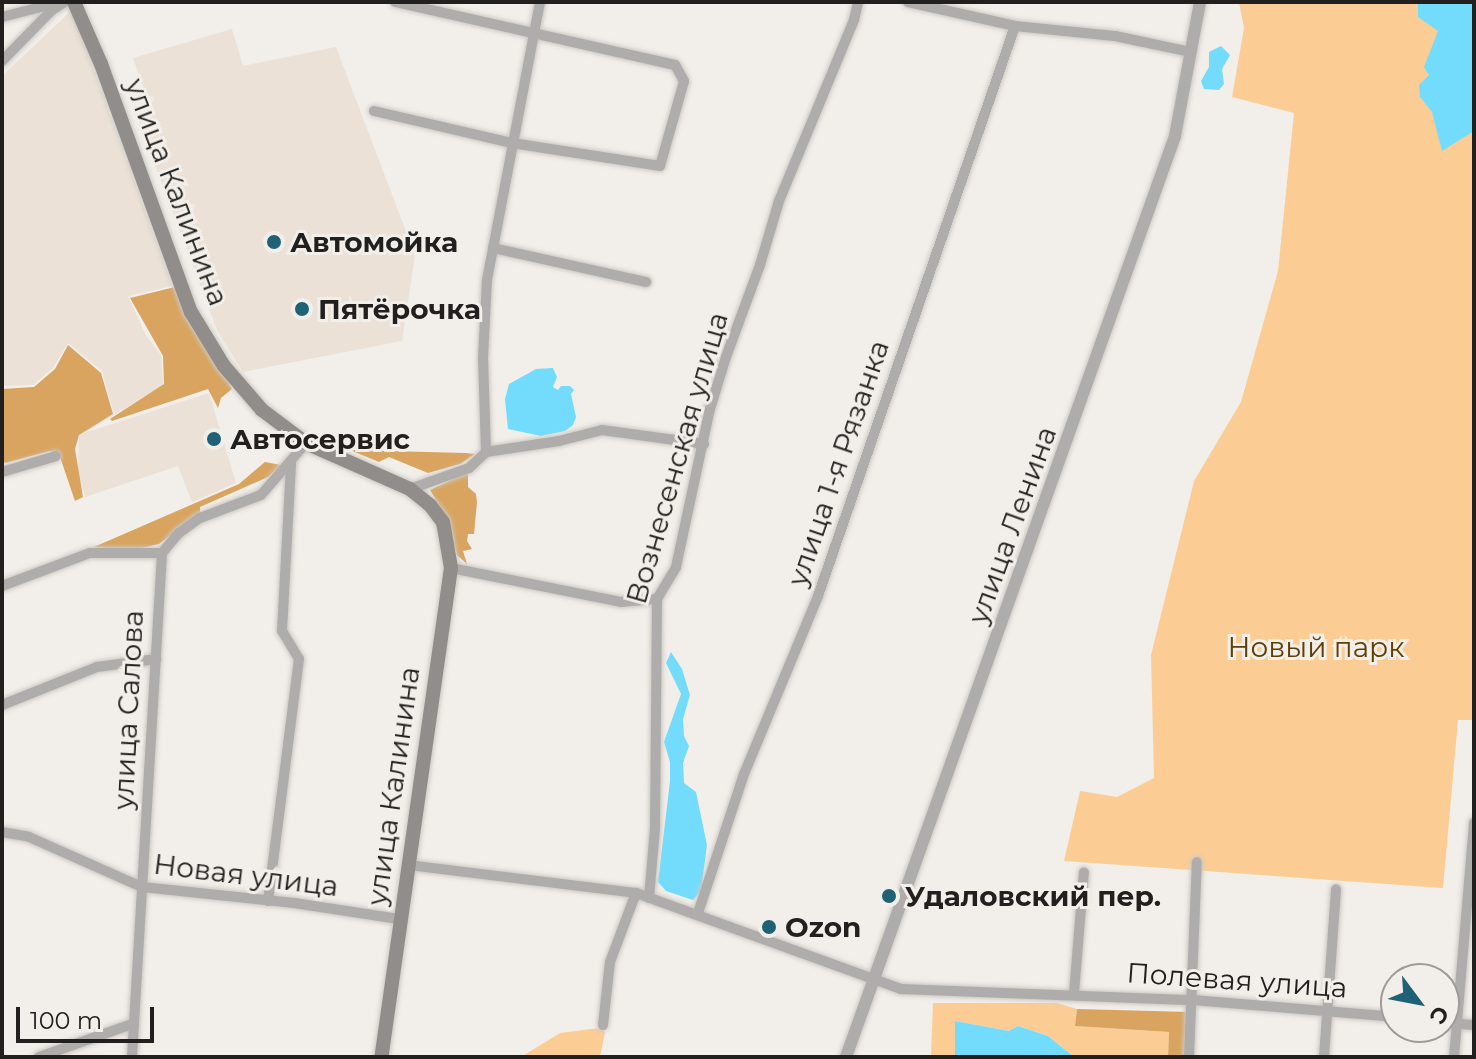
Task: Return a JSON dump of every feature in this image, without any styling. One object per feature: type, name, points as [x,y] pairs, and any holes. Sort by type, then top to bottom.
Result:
[{"type":"main road","name":"улица Калинина","points":[[74,2],[101,64],[191,312],[239,385],[262,410],[306,443],[410,489],[430,505],[443,522],[451,568],[381,1057]]},
{"type":"street","points":[[2,17],[58,2]]},
{"type":"street","points":[[2,61],[52,10],[65,2]]},
{"type":"street","points":[[374,111],[512,143],[660,166],[684,81],[675,65],[395,2]]},
{"type":"street","points":[[486,452],[483,358],[487,280],[540,2]]},
{"type":"street","name":"Вознесенская улица","points":[[649,898],[655,828],[657,599],[676,567],[726,357],[760,265],[779,201],[854,20],[858,2]]},
{"type":"street","points":[[908,2],[1015,26],[1115,36],[1191,52]]},
{"type":"street","name":"улица Ленина","points":[[846,1057],[1175,136],[1200,2]]},
{"type":"street","name":"улица 1-я Рязанка","points":[[698,913],[744,774],[818,596],[1015,26]]},
{"type":"street","points":[[493,248],[646,282]]},
{"type":"street","points":[[410,489],[469,468],[486,452],[559,441],[602,430],[704,444]]},
{"type":"street","points":[[2,586],[90,553],[162,553],[179,533],[200,518],[261,495],[306,443]]},
{"type":"street","points":[[2,472],[56,456]]},
{"type":"street","points":[[268,901],[299,659],[282,631],[291,463]]},
{"type":"street","name":"улица Салова","points":[[132,1057],[162,553]]},
{"type":"street","points":[[451,568],[621,602],[657,599]]},
{"type":"street","points":[[2,705],[97,667],[156,659]]},
{"type":"street","points":[[1460,989],[1474,823]]},
{"type":"street","name":"Новая улица","points":[[2,832],[29,837],[142,887],[399,919]]},
{"type":"street","points":[[1189,1057],[1197,862]]},
{"type":"street","name":"Полевая улица","points":[[408,865],[636,893],[901,989],[1074,993],[1380,1015]]},
{"type":"street","points":[[1074,993],[1084,872]]},
{"type":"street","points":[[1324,1057],[1336,889]]},
{"type":"street","points":[[603,1025],[610,962],[636,893]]},
{"type":"street","points":[[39,1057],[132,1024]]},
{"type":"shaded area","points":[[72,10],[172,286],[128,296],[146,336],[161,355],[163,385],[84,433],[209,393],[236,483],[192,502],[178,466],[85,497],[78,472],[79,435],[114,414],[102,371],[68,343],[53,368],[33,385],[2,386],[2,76]]},
{"type":"shaded area","points":[[232,29],[243,66],[336,47],[415,255],[402,341],[243,372],[217,330],[134,109],[149,104],[133,58]]},
{"type":"shaded area","points":[[175,287],[232,389],[221,398],[218,408],[208,389],[112,421],[110,419],[164,384],[163,356],[130,298]]},
{"type":"shaded area","points":[[68,345],[101,373],[113,414],[79,435],[75,449],[83,497],[75,501],[59,454],[50,451],[5,463],[2,460],[2,389],[34,387],[55,369]]},
{"type":"shaded area","points":[[350,450],[475,454],[460,464],[428,473],[389,457],[379,462]]},
{"type":"shaded area","points":[[265,462],[281,465],[268,477],[200,507],[200,513],[159,544],[132,550],[94,547],[239,484]]},
{"type":"shaded area","points":[[468,472],[468,487],[476,494],[477,502],[474,534],[468,534],[467,541],[472,549],[463,551],[467,564],[457,555],[446,517],[430,490]]},
{"type":"shaded area","points":[[1077,1009],[1189,1012],[1186,1057],[1168,1057],[1169,1032],[1075,1026]]},
{"type":"green space","name":"Новый парк","points":[[1239,2],[1474,2],[1474,720],[1458,720],[1443,888],[1064,861],[1080,791],[1117,797],[1154,778],[1151,655],[1194,481],[1241,402],[1278,271],[1294,113],[1232,97],[1244,28]]},
{"type":"green space","points":[[933,1003],[1057,1003],[1077,1009],[1075,1026],[1169,1032],[1168,1057],[1074,1057],[1048,1036],[1018,1026],[1009,1031],[955,1021],[955,1057],[931,1057]]},
{"type":"green space","points":[[599,1028],[605,1032],[600,1057],[521,1057],[560,1033]]},
{"type":"water","points":[[1418,2],[1474,2],[1474,131],[1442,151],[1432,112],[1420,97],[1419,85],[1429,75],[1424,67],[1438,31],[1418,17]]},
{"type":"water","points":[[1221,46],[1230,55],[1222,69],[1224,84],[1219,90],[1204,89],[1201,81],[1209,67],[1209,52]]},
{"type":"water","points":[[553,368],[557,377],[553,387],[558,390],[561,386],[570,386],[574,390],[571,394],[576,417],[573,425],[565,431],[541,436],[508,429],[505,399],[509,384],[536,369]]},
{"type":"water","points":[[671,652],[682,669],[690,695],[683,719],[684,736],[689,746],[683,763],[684,783],[696,792],[707,845],[701,891],[693,900],[666,891],[658,882],[670,781],[670,762],[664,742],[681,694],[666,663]]},
{"type":"water","points":[[955,1021],[1009,1031],[1018,1026],[1048,1036],[1074,1057],[955,1057]]},
{"type":"place","name":"Автомойка","points":[[274,242]]},
{"type":"place","name":"Пятёрочка","points":[[302,309]]},
{"type":"place","name":"Автосервис","points":[[214,439]]},
{"type":"place","name":"Удаловский пер.","points":[[889,896]]},
{"type":"place","name":"Ozon","points":[[769,927]]}]
